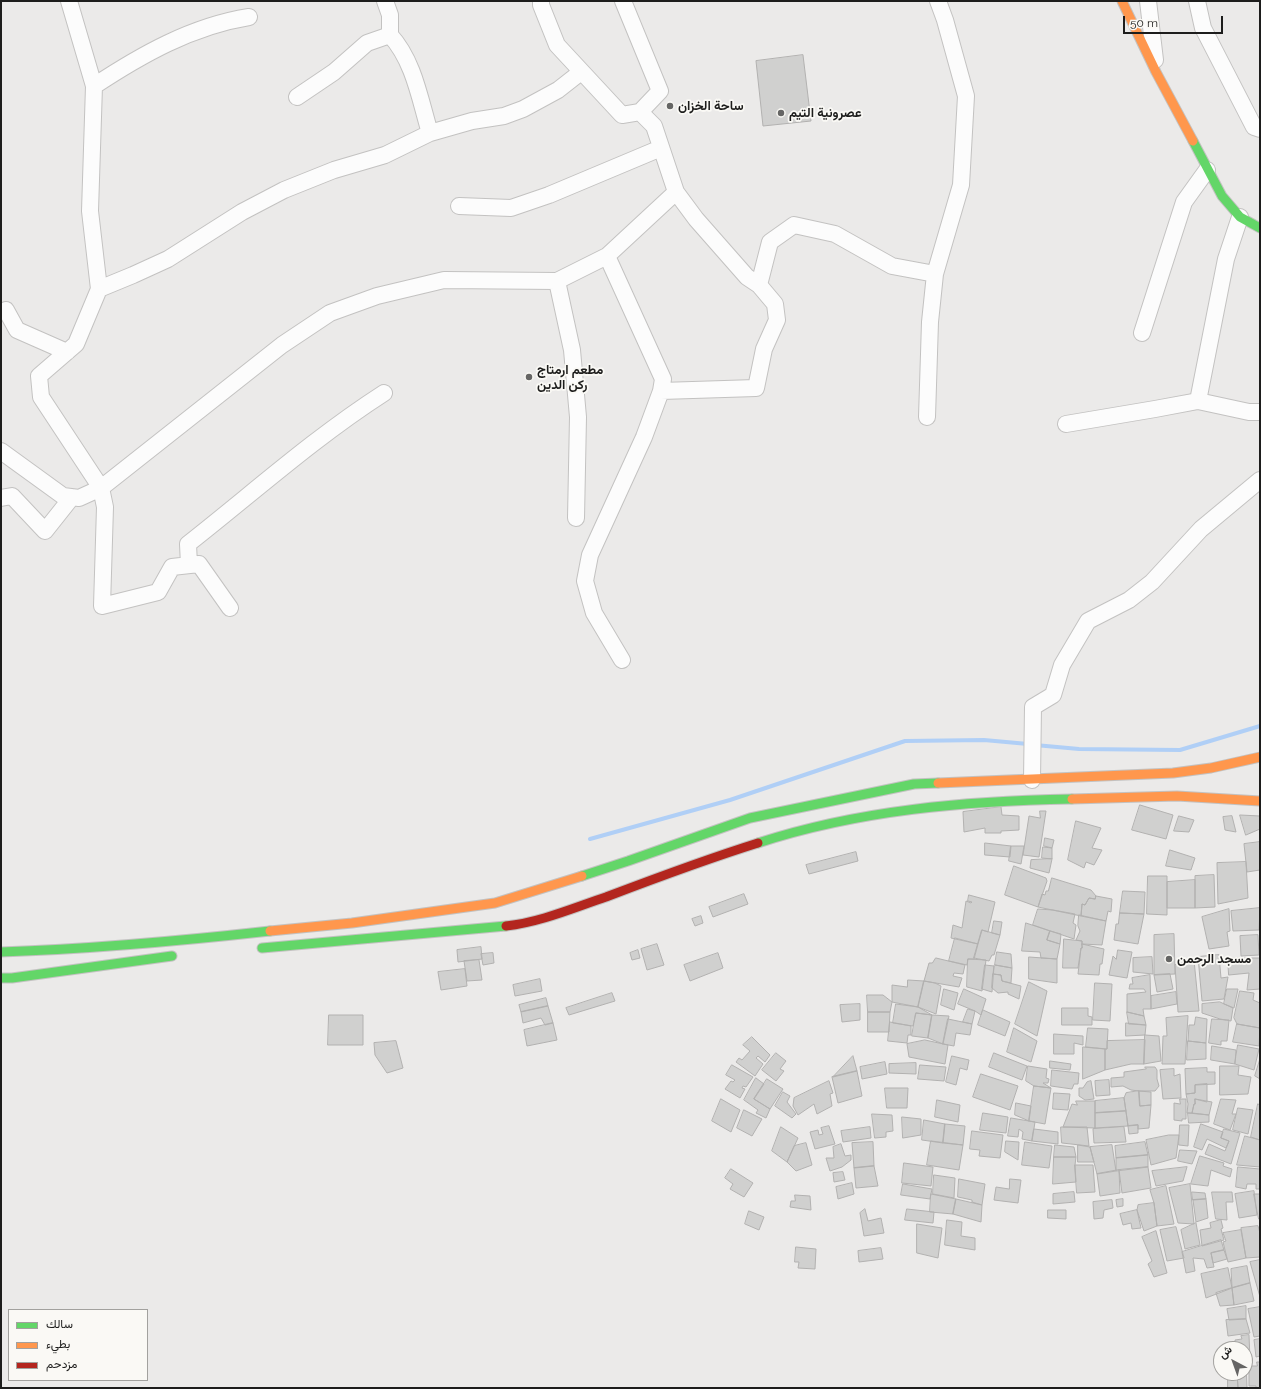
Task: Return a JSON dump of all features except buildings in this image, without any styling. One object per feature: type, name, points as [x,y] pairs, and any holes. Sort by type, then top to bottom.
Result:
[{"type":"main road","points":[[1122,1],[1156,72],[1222,196],[1240,217],[1260,228]]},
{"type":"main road","points":[[1,952],[183,941],[352,923],[495,903],[628,861],[750,818],[914,784],[1172,773],[1211,768],[1260,757]]},
{"type":"main road","points":[[254,948],[524,924],[560,913],[726,853],[785,834],[841,820],[895,811],[1016,800],[1177,796],[1260,801]]},
{"type":"main road","points":[[1,978],[12,978],[183,955]]},
{"type":"street","points":[[69,1],[94,86],[90,211],[98,289],[76,344],[39,376],[41,397],[101,488],[105,507],[102,606],[158,592],[172,567],[199,564],[230,608]]},
{"type":"street","points":[[385,1],[390,15],[390,35],[398,43],[413,74],[430,133]]},
{"type":"street","points":[[541,1],[557,45],[622,115],[640,112],[660,91],[623,1]]},
{"type":"street","points":[[927,417],[930,322],[935,274],[961,185],[966,96],[945,20],[938,1]]},
{"type":"street","points":[[1148,1],[1156,72]]},
{"type":"street","points":[[1198,1],[1203,28],[1254,127],[1260,129]]},
{"type":"street","points":[[94,86],[121,68],[186,35],[227,21],[249,17]]},
{"type":"street","points":[[297,97],[334,72],[367,43],[390,35]]},
{"type":"street","points":[[98,289],[168,259],[242,212],[284,190],[334,170],[385,155],[430,133],[472,122],[504,116],[523,110],[558,90],[581,72]]},
{"type":"street","points":[[640,112],[654,126],[676,192],[696,219],[747,277],[759,285],[775,304],[777,320],[764,349],[756,388],[661,391]]},
{"type":"street","points":[[459,206],[511,208],[549,196],[661,148]]},
{"type":"street","points":[[1142,334],[1184,202],[1207,170]]},
{"type":"street","points":[[1,451],[63,496],[79,498],[101,488],[270,354],[330,313],[377,296],[444,280],[557,281],[607,256],[676,192]]},
{"type":"street","points":[[1198,401],[1226,259],[1240,217]]},
{"type":"street","points":[[759,285],[770,242],[794,225],[835,234],[892,266],[935,274]]},
{"type":"street","points":[[607,256],[663,379],[661,391],[635,457],[590,555],[585,581],[594,613],[622,660]]},
{"type":"street","points":[[557,281],[572,350],[578,417],[576,518]]},
{"type":"street","points":[[6,310],[17,330],[67,352]]},
{"type":"street","points":[[189,565],[188,544],[235,508],[291,460],[359,409],[384,394]]},
{"type":"street","points":[[1066,424],[1198,401],[1249,412],[1260,412]]},
{"type":"street","points":[[1032,780],[1033,707],[1053,696],[1062,665],[1088,621],[1129,600],[1152,582],[1201,529],[1260,480]]},
{"type":"street","points":[[1,498],[12,496],[45,531],[72,497]]},
{"type":"street","points":[[1,942],[35,951]]},
{"type":"waterway","points":[[1035,745],[1079,749],[1180,750],[1260,726]]},
{"type":"waterway","points":[[590,839],[730,800],[905,741],[984,740],[1028,744]]},
{"type":"traffic: fast","points":[[1193,141],[1222,196],[1240,217],[1260,228]]},
{"type":"traffic: fast","points":[[582,876],[750,818],[914,784],[938,783]]},
{"type":"traffic: fast","points":[[758,843],[835,822],[913,809],[992,802],[1072,799]]},
{"type":"traffic: fast","points":[[262,948],[506,926]]},
{"type":"traffic: fast","points":[[1,952],[136,944],[270,931]]},
{"type":"traffic: fast","points":[[1,978],[12,978],[172,956]]},
{"type":"traffic: slow","points":[[1122,1],[1156,72],[1193,141]]},
{"type":"traffic: slow","points":[[938,783],[1173,773],[1211,768],[1260,757]]},
{"type":"traffic: slow","points":[[1072,799],[1177,796],[1260,801]]},
{"type":"traffic: slow","points":[[270,931],[352,923],[495,903],[582,876]]},
{"type":"traffic: jam","points":[[506,926],[557,914],[758,843]]},
{"type":"place","name":"ساحة الخزان","points":[[670,106]]},
{"type":"place","name":"عصرونية التيم","points":[[781,113]]},
{"type":"place","name":"مطعم ارمتاج ركن الدين","points":[[529,377]]},
{"type":"place","name":"مسجد الرحمن","points":[[1169,959]]}]
